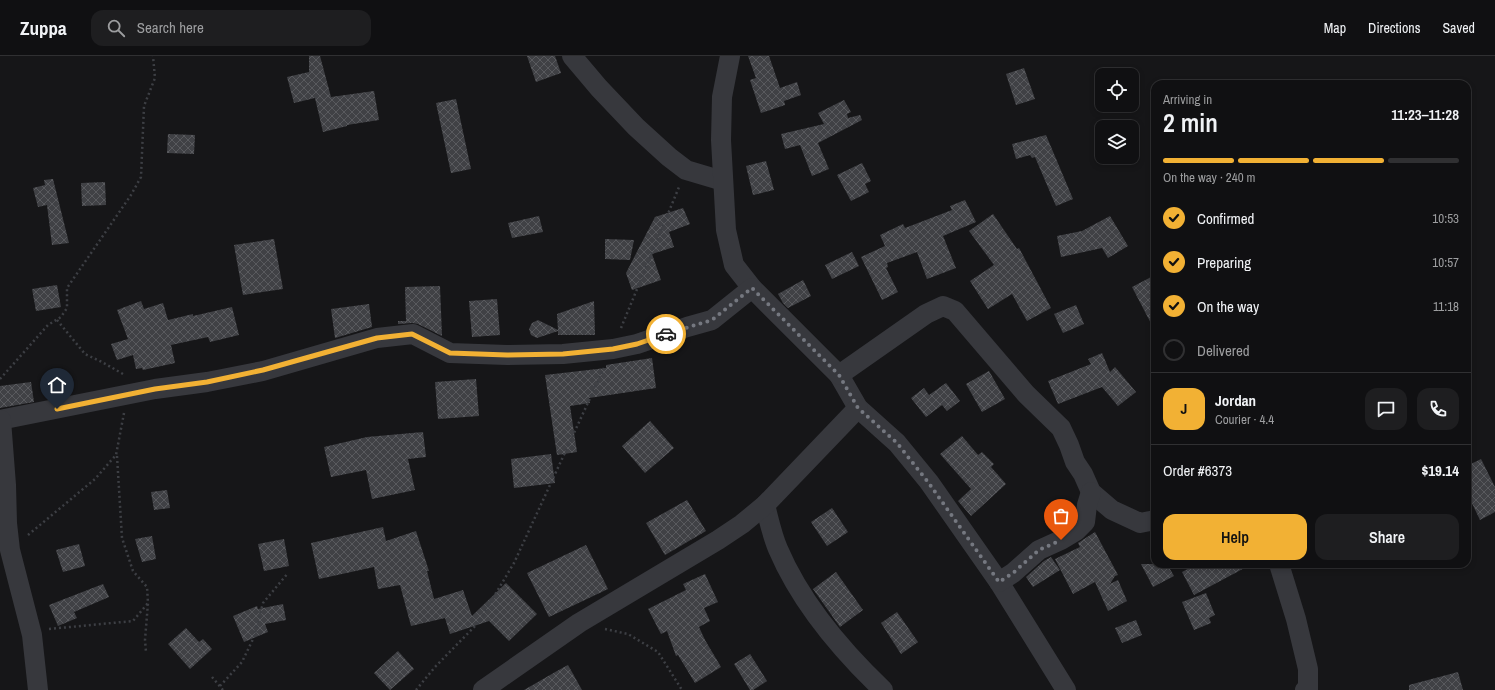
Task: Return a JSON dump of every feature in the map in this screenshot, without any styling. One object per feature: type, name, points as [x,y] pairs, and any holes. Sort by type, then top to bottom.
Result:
[{"type":"street","points":[[572,56],[599,88],[636,127],[668,157],[686,170],[723,182]]},
{"type":"street","points":[[730,56],[722,97],[721,140],[726,230],[734,265],[752,288],[839,375],[858,408],[897,443],[928,482],[999,582],[1066,690]]},
{"type":"street","points":[[38,690],[32,635],[10,550],[0,420],[127,396],[155,389],[228,378],[263,370],[377,338],[412,334],[450,353],[507,355],[563,354],[613,349],[637,344],[712,320],[752,288]]},
{"type":"street","points":[[839,375],[926,314],[943,306],[955,311],[1026,394],[1061,428],[1075,462],[1083,474],[1091,492],[1112,510],[1140,523],[1151,521]]},
{"type":"street","points":[[483,690],[579,623],[718,540],[765,505],[858,408]]},
{"type":"street","points":[[999,582],[1013,573],[1039,550],[1076,531],[1085,522],[1087,505],[1091,492]]},
{"type":"street","points":[[765,505],[777,548],[792,579],[842,648],[883,690]]},
{"type":"street","points":[[1280,568],[1296,620],[1308,669],[1308,689],[1306,690]]},
{"type":"path","points":[[0,379],[48,325],[61,317],[67,308],[67,288],[131,195],[141,177],[144,106],[155,78],[154,56]]},
{"type":"path","points":[[416,690],[435,667],[478,623],[514,563],[569,440],[613,349],[686,170]]},
{"type":"path","points":[[57,320],[85,354],[123,374],[127,396],[116,455],[122,538],[133,571],[147,587],[148,603],[145,640],[146,652]]},
{"type":"path","points":[[10,550],[95,479],[116,455]]},
{"type":"path","points":[[220,686],[242,662],[254,637],[263,603],[288,573]]},
{"type":"path","points":[[32,635],[50,629],[133,621],[148,603]]},
{"type":"path","points":[[579,623],[628,634],[658,652],[682,690]]},
{"type":"path","points":[[212,677],[223,690]]},
{"type":"building","points":[[309,56],[320,56],[331,97],[374,91],[379,120],[347,125],[323,132],[315,98],[294,103],[287,77],[309,72]]},
{"type":"building","points":[[527,56],[555,56],[561,73],[536,82]]},
{"type":"building","points":[[748,56],[769,56],[780,88],[797,82],[801,95],[784,101],[785,105],[761,113],[750,80],[756,78]]},
{"type":"building","points":[[1024,68],[1035,99],[1016,105],[1006,74]]},
{"type":"building","points":[[456,99],[471,169],[451,173],[436,103]]},
{"type":"building","points":[[844,100],[851,112],[847,114],[848,118],[860,115],[862,120],[818,143],[829,169],[812,176],[800,145],[785,149],[781,134],[824,124],[818,113]]},
{"type":"building","points":[[168,134],[195,135],[194,154],[167,153]]},
{"type":"building","points":[[1046,135],[1073,199],[1056,206],[1035,157],[1032,158],[1030,155],[1016,159],[1012,144]]},
{"type":"building","points":[[766,161],[774,190],[753,195],[746,166]]},
{"type":"building","points":[[862,163],[871,181],[865,184],[869,192],[851,201],[837,175]]},
{"type":"building","points":[[53,179],[69,243],[52,245],[47,205],[38,207],[33,188],[45,185],[44,180]]},
{"type":"building","points":[[105,182],[106,205],[82,206],[81,183]]},
{"type":"building","points":[[965,200],[976,222],[943,236],[956,268],[927,279],[917,252],[887,263],[888,267],[886,268],[898,292],[882,300],[861,257],[885,246],[880,235],[903,224],[905,228],[952,210],[950,206]]},
{"type":"building","points":[[683,208],[690,224],[669,232],[674,247],[652,254],[661,280],[632,290],[626,273],[655,217]]},
{"type":"building","points":[[993,214],[1017,249],[1019,248],[1051,308],[1027,321],[1012,294],[988,309],[970,281],[994,265],[969,231]]},
{"type":"building","points":[[539,216],[543,232],[512,238],[508,223]]},
{"type":"building","points":[[1110,216],[1128,246],[1108,258],[1102,248],[1061,257],[1057,236],[1082,231]]},
{"type":"building","points":[[274,239],[283,289],[243,295],[234,245]]},
{"type":"building","points":[[605,239],[634,240],[630,260],[605,259]]},
{"type":"building","points":[[852,252],[859,266],[832,279],[825,265]]},
{"type":"building","points":[[1151,277],[1151,323],[1132,287]]},
{"type":"building","points":[[803,280],[811,296],[788,308],[778,294]]},
{"type":"building","points":[[57,285],[61,307],[36,311],[32,289]]},
{"type":"building","points":[[440,286],[442,336],[418,324],[398,324],[398,321],[406,321],[405,287]]},
{"type":"building","points":[[497,299],[500,335],[472,337],[469,301]]},
{"type":"building","points":[[141,301],[144,309],[163,303],[168,320],[232,307],[239,335],[210,342],[208,337],[171,345],[175,363],[143,370],[142,368],[136,369],[133,355],[117,360],[111,344],[128,339],[117,310]]},
{"type":"building","points":[[594,301],[595,335],[558,335],[558,331],[537,338],[531,335],[529,329],[532,323],[538,320],[558,330],[557,314]]},
{"type":"building","points":[[369,304],[372,327],[335,338],[331,309]]},
{"type":"building","points":[[1076,305],[1084,324],[1063,333],[1054,314]]},
{"type":"building","points":[[1102,353],[1110,372],[1115,367],[1136,392],[1118,406],[1102,387],[1058,404],[1048,381],[1091,364],[1088,359]]},
{"type":"building","points":[[652,358],[656,388],[589,398],[590,403],[570,406],[577,452],[557,455],[545,375],[606,368],[606,365]]},
{"type":"building","points":[[989,371],[1005,399],[982,412],[966,384]]},
{"type":"building","points":[[476,379],[479,416],[438,419],[435,382]]},
{"type":"building","points":[[31,382],[34,402],[0,408],[0,386]]},
{"type":"building","points":[[946,383],[960,401],[947,411],[942,405],[926,417],[911,398],[924,388],[929,395]]},
{"type":"building","points":[[650,421],[674,448],[645,473],[622,446]]},
{"type":"building","points":[[423,432],[426,457],[408,459],[415,490],[372,499],[366,470],[331,477],[324,447],[367,437]]},
{"type":"building","points":[[962,436],[978,455],[982,452],[994,464],[991,467],[1006,484],[971,516],[958,501],[971,489],[940,454]]},
{"type":"building","points":[[551,454],[555,483],[514,488],[511,459]]},
{"type":"building","points":[[1481,459],[1495,487],[1495,512],[1480,520],[1471,501],[1471,464]]},
{"type":"building","points":[[167,490],[170,508],[154,510],[151,492]]},
{"type":"building","points":[[687,500],[706,531],[665,555],[646,523]]},
{"type":"building","points":[[832,508],[848,532],[827,546],[811,522]]},
{"type":"building","points":[[383,527],[386,541],[416,531],[429,571],[427,571],[434,599],[463,590],[472,616],[506,583],[537,614],[509,641],[489,621],[450,634],[445,618],[411,626],[400,585],[378,589],[374,567],[319,579],[311,543]]},
{"type":"building","points":[[1095,532],[1118,575],[1115,576],[1110,584],[1118,580],[1127,601],[1108,611],[1095,582],[1073,594],[1055,559],[1080,547],[1078,543]]},
{"type":"building","points":[[152,536],[156,559],[142,562],[135,539]]},
{"type":"building","points":[[284,539],[289,566],[264,571],[258,544]]},
{"type":"building","points":[[79,544],[85,566],[63,572],[56,550]]},
{"type":"building","points":[[586,545],[608,589],[549,617],[527,573]]},
{"type":"building","points":[[1051,557],[1060,570],[1033,587],[1026,577],[1044,561]]},
{"type":"building","points":[[1141,564],[1151,564],[1151,568],[1169,568],[1174,576],[1153,587]]},
{"type":"building","points":[[1190,568],[1245,568],[1194,595],[1182,572]]},
{"type":"building","points":[[836,572],[863,610],[840,627],[813,589]]},
{"type":"building","points":[[705,574],[718,602],[704,608],[710,621],[699,627],[721,667],[695,683],[678,655],[676,656],[667,631],[661,634],[648,609],[686,590],[683,584]]},
{"type":"building","points":[[103,584],[109,597],[74,612],[77,618],[58,626],[49,605]]},
{"type":"building","points":[[1206,593],[1215,615],[1209,618],[1211,623],[1194,630],[1182,602]]},
{"type":"building","points":[[283,604],[286,620],[265,624],[268,632],[244,642],[233,616],[257,606],[258,609]]},
{"type":"building","points":[[897,612],[918,642],[901,654],[881,623]]},
{"type":"building","points":[[1136,620],[1142,635],[1122,643],[1115,628]]},
{"type":"building","points":[[186,628],[199,642],[203,639],[212,649],[190,669],[168,644]]},
{"type":"building","points":[[398,651],[414,669],[390,690],[374,673]]},
{"type":"building","points":[[750,654],[767,681],[753,690],[750,690],[734,664]]},
{"type":"building","points":[[568,665],[582,690],[524,690],[557,671]]},
{"type":"building","points":[[1458,672],[1463,690],[1409,690],[1409,685]]},
{"type":"way so far","points":[[666,334],[712,320],[752,288],[767,301],[839,375],[858,408],[897,443],[928,482],[999,582],[1013,573],[1039,550],[1061,540]]},
{"type":"route","points":[[57,409],[127,396],[155,389],[207,382],[263,370],[377,338],[412,334],[450,353],[507,355],[563,354],[613,349],[637,344],[666,334]]}]
